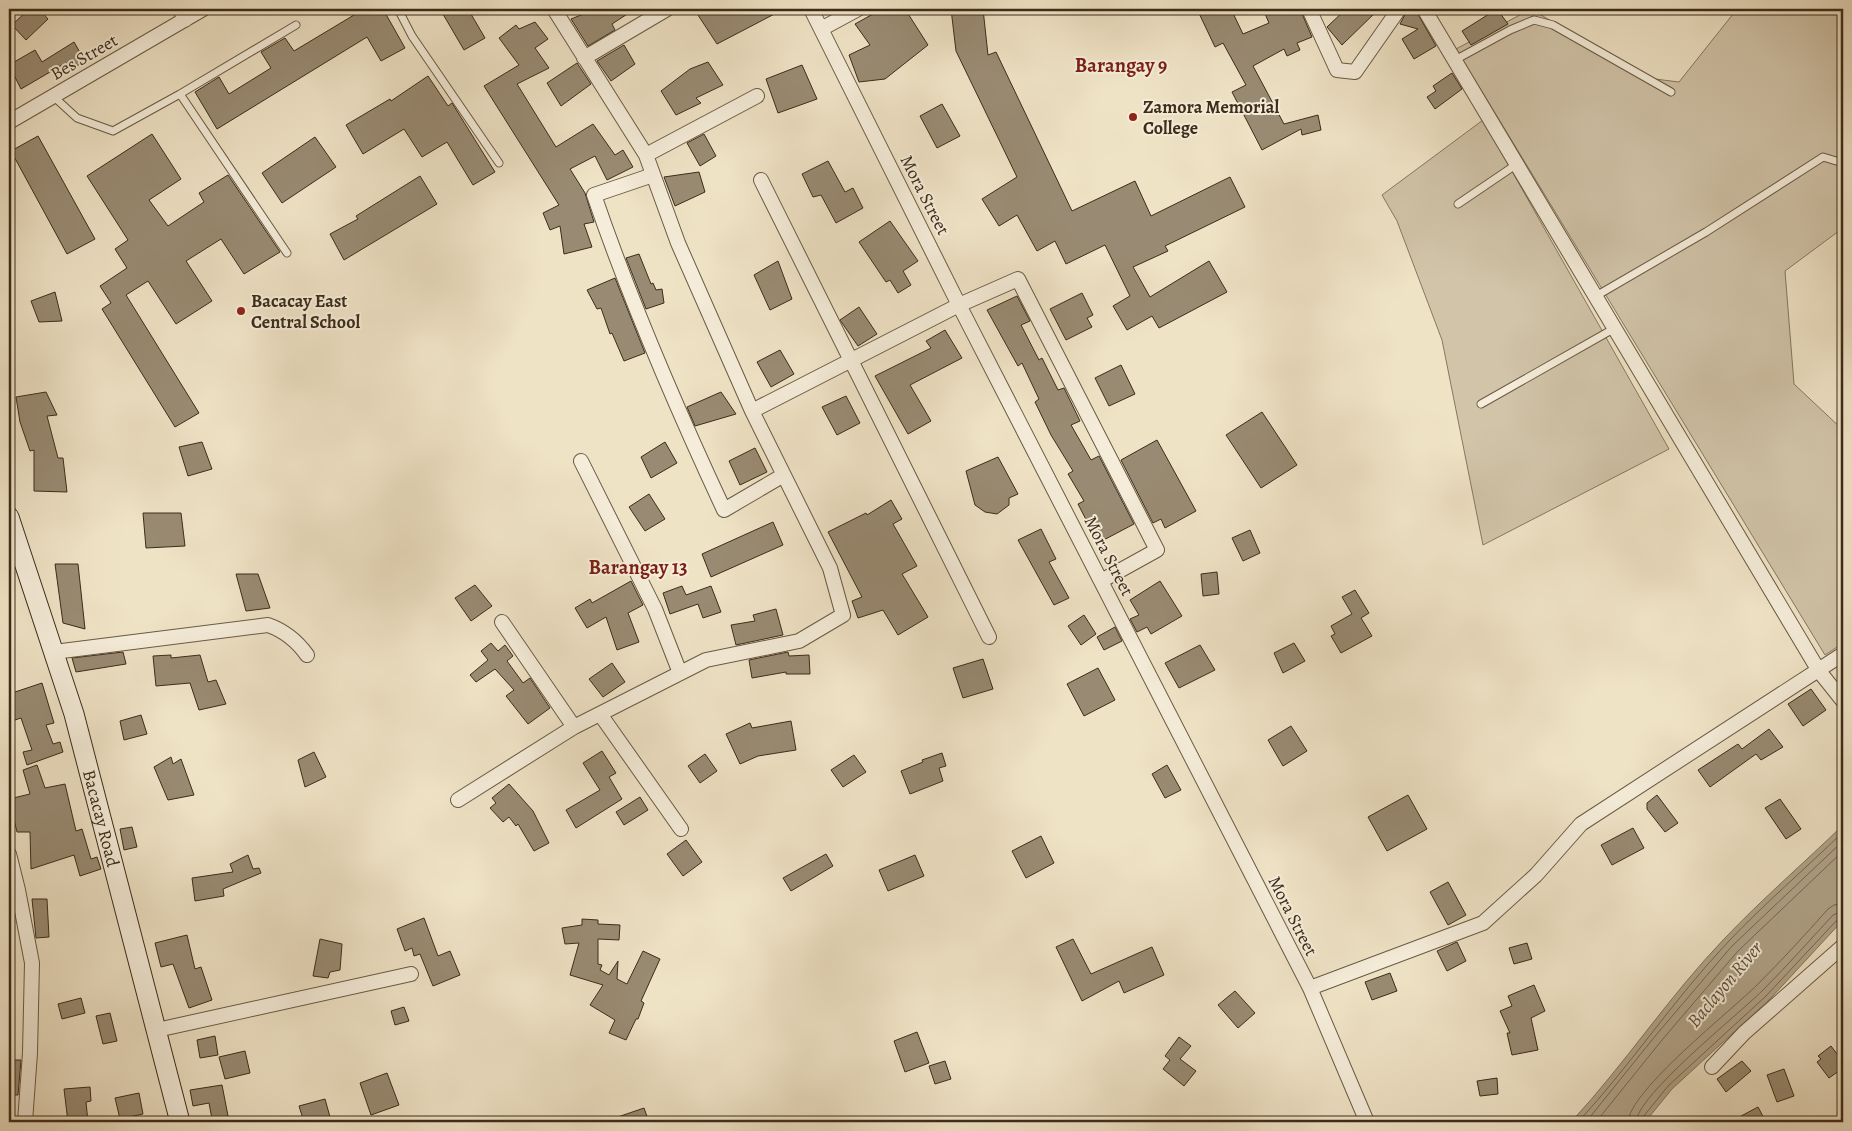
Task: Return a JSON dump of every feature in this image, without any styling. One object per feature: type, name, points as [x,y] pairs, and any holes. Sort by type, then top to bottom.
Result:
[{"type":"main road","name":"Bacacay Road","points":[[9,517],[74,714],[180,1122]]},
{"type":"street","name":"Bes Street","points":[[9,122],[54,96],[183,14],[203,9]]},
{"type":"street","points":[[458,800],[574,726],[706,660],[799,641],[843,615],[830,568],[782,476],[752,411],[678,242],[646,155],[554,9]]},
{"type":"street","points":[[584,58],[667,9]]},
{"type":"street","name":"Mora Street","points":[[811,9],[959,305],[1310,988],[1367,1122]]},
{"type":"street","points":[[821,29],[858,9]]},
{"type":"street","points":[[1309,9],[1336,70],[1355,72],[1399,9]]},
{"type":"street","points":[[1424,9],[1819,671],[1843,701]]},
{"type":"street","points":[[646,155],[756,96]]},
{"type":"street","points":[[653,175],[594,195],[616,258],[675,404],[724,510],[782,476]]},
{"type":"street","points":[[761,180],[989,637]]},
{"type":"street","points":[[752,411],[850,359],[959,305],[1018,279],[1157,550],[1101,581]]},
{"type":"street","points":[[581,461],[655,610],[680,673]]},
{"type":"street","points":[[502,622],[574,726]]},
{"type":"street","points":[[54,652],[268,625],[279,629],[298,643],[307,655]]},
{"type":"street","points":[[1310,988],[1483,923],[1536,875],[1581,824],[1843,654]]},
{"type":"street","points":[[600,714],[681,829]]},
{"type":"street","points":[[9,854],[32,963],[30,1053],[25,1122]]},
{"type":"street","points":[[1712,1067],[1744,1033],[1843,946]]},
{"type":"street","points":[[157,1030],[411,974]]},
{"type":"lane","points":[[398,9],[412,36],[499,163]]},
{"type":"lane","points":[[1455,60],[1510,30],[1534,20],[1553,25],[1671,92]]},
{"type":"lane","points":[[54,96],[77,118],[113,131],[180,94],[296,25]]},
{"type":"lane","points":[[180,94],[287,253]]},
{"type":"lane","points":[[1596,296],[1706,232],[1823,157],[1843,163]]},
{"type":"lane","points":[[1458,204],[1517,164]]},
{"type":"lane","points":[[1480,404],[1615,328]]},
{"type":"shaded area","points":[[1531,9],[1615,59],[1655,79],[1679,82],[1737,9],[1843,9],[1843,228],[1785,271],[1794,384],[1843,430],[1843,643],[1825,655],[1456,49]]},
{"type":"shaded area","points":[[1483,120],[1669,449],[1483,545],[1442,340],[1397,221],[1382,195]]},
{"type":"water","name":"Baclayon River","points":[[1843,825],[1843,920],[1770,999],[1672,1089],[1645,1122],[1571,1122],[1610,1077],[1685,983],[1725,938]]},
{"type":"building","points":[[29,9],[39,9],[48,19],[26,40],[12,25]]},
{"type":"building","points":[[351,9],[383,9],[405,48],[381,61],[367,37],[217,129],[195,92],[219,77],[229,94],[271,68],[261,52],[285,38],[294,51],[354,15]]},
{"type":"building","points":[[440,9],[468,9],[485,38],[464,50]]},
{"type":"building","points":[[596,9],[635,9],[612,24],[615,30],[588,46],[571,19]]},
{"type":"building","points":[[694,9],[726,9],[728,14],[737,9],[784,9],[717,44]]},
{"type":"building","points":[[882,9],[905,9],[928,45],[885,79],[859,82],[849,55],[870,45],[855,24]]},
{"type":"building","points":[[951,9],[983,9],[988,55],[996,52],[1072,211],[1135,181],[1151,216],[1230,177],[1245,207],[1165,246],[1168,251],[1133,267],[1150,297],[1209,261],[1227,292],[1159,328],[1152,316],[1127,330],[1113,306],[1130,296],[1105,245],[1066,264],[1055,241],[1037,251],[1017,215],[999,226],[982,199],[1017,177],[956,51]]},
{"type":"building","points":[[1197,9],[1231,9],[1243,34],[1269,23],[1263,9],[1300,9],[1312,37],[1297,43],[1300,50],[1287,56],[1284,49],[1253,66],[1284,124],[1318,115],[1321,130],[1302,135],[1301,129],[1262,150],[1232,92],[1246,85],[1223,43],[1215,47]]},
{"type":"building","points":[[1346,9],[1379,9],[1342,45],[1327,27]]},
{"type":"building","points":[[1408,9],[1415,9],[1436,46],[1414,59],[1402,39],[1418,29],[1400,24]]},
{"type":"building","points":[[1497,9],[1508,24],[1471,45],[1462,31]]},
{"type":"building","points":[[535,22],[548,39],[535,48],[549,68],[517,84],[556,147],[593,124],[615,155],[623,150],[633,167],[607,180],[595,156],[570,169],[585,193],[594,222],[584,224],[592,247],[564,254],[560,226],[550,230],[543,213],[559,205],[484,86],[519,65],[499,38],[516,25],[519,29]]},
{"type":"building","points":[[74,42],[85,61],[66,72],[62,65],[21,89],[9,65],[35,50],[42,62]]},
{"type":"building","points":[[624,45],[635,64],[611,81],[597,61]]},
{"type":"building","points":[[708,62],[723,85],[696,98],[701,103],[676,115],[661,91],[690,69]]},
{"type":"building","points":[[577,63],[591,84],[561,106],[547,83]]},
{"type":"building","points":[[802,65],[817,99],[778,113],[766,79]]},
{"type":"building","points":[[1452,73],[1462,89],[1435,109],[1427,97],[1436,91],[1433,86]]},
{"type":"building","points":[[428,76],[448,106],[452,103],[495,172],[473,185],[447,142],[422,157],[404,129],[363,154],[346,125],[390,99],[391,101]]},
{"type":"building","points":[[942,104],[960,136],[937,148],[920,116]]},
{"type":"building","points":[[152,134],[181,179],[149,200],[168,226],[204,202],[199,193],[228,175],[280,252],[244,274],[221,239],[186,261],[212,301],[176,324],[148,281],[126,295],[199,413],[175,427],[102,309],[111,303],[100,286],[127,268],[115,249],[128,240],[87,176]]},
{"type":"building","points":[[704,134],[716,156],[700,166],[687,143]]},
{"type":"building","points":[[38,136],[95,239],[67,254],[11,151]]},
{"type":"building","points":[[315,137],[336,167],[282,203],[262,173]]},
{"type":"building","points":[[828,161],[845,192],[853,188],[863,208],[836,223],[821,195],[813,197],[802,174]]},
{"type":"building","points":[[699,172],[705,192],[675,206],[664,177]]},
{"type":"building","points":[[420,176],[437,204],[344,260],[330,234],[358,219],[356,216]]},
{"type":"building","points":[[890,221],[918,261],[903,271],[911,285],[898,293],[890,280],[886,282],[859,242]]},
{"type":"building","points":[[639,254],[651,284],[653,283],[656,290],[662,289],[664,303],[646,309],[626,258]]},
{"type":"building","points":[[778,261],[792,299],[770,310],[754,275]]},
{"type":"building","points":[[615,278],[645,353],[624,361],[612,333],[610,334],[601,308],[597,309],[587,290]]},
{"type":"building","points":[[55,292],[62,321],[39,322],[31,301]]},
{"type":"building","points":[[1082,293],[1093,315],[1087,318],[1092,327],[1066,340],[1050,309]]},
{"type":"building","points":[[1017,296],[1030,321],[1021,325],[1039,360],[1042,358],[1058,390],[1064,388],[1080,421],[1071,425],[1091,460],[1099,456],[1134,524],[1098,543],[1078,504],[1084,501],[1068,474],[1073,471],[1051,435],[1035,402],[1039,399],[1022,363],[1018,366],[987,310]]},
{"type":"building","points":[[859,307],[877,334],[858,346],[840,320]]},
{"type":"building","points":[[945,330],[962,358],[910,385],[931,421],[908,434],[875,376],[931,348],[926,341]]},
{"type":"building","points":[[780,350],[794,374],[771,387],[757,362]]},
{"type":"building","points":[[1121,365],[1135,394],[1109,406],[1095,378]]},
{"type":"building","points":[[46,392],[57,415],[47,416],[58,458],[63,458],[67,492],[34,491],[34,450],[30,451],[20,422],[16,397]]},
{"type":"building","points":[[721,392],[736,414],[695,426],[687,407]]},
{"type":"building","points":[[846,396],[860,423],[837,435],[822,407]]},
{"type":"building","points":[[1262,412],[1297,465],[1261,488],[1226,435]]},
{"type":"building","points":[[1157,440],[1196,511],[1165,528],[1161,519],[1153,523],[1121,460]]},
{"type":"building","points":[[202,442],[212,469],[188,476],[179,447]]},
{"type":"building","points":[[665,442],[677,463],[651,478],[641,457]]},
{"type":"building","points":[[755,448],[767,472],[740,485],[729,461]]},
{"type":"building","points":[[998,457],[1018,494],[1009,498],[1009,505],[997,514],[985,512],[975,505],[966,471]]},
{"type":"building","points":[[649,494],[665,519],[645,531],[629,507]]},
{"type":"building","points":[[891,500],[902,519],[893,524],[917,566],[902,574],[928,617],[898,635],[883,610],[858,618],[852,601],[862,597],[828,532],[866,513],[867,515]]},
{"type":"building","points":[[143,513],[181,513],[185,546],[146,548]]},
{"type":"building","points":[[773,522],[783,545],[711,577],[702,554]]},
{"type":"building","points":[[1041,529],[1056,559],[1049,562],[1069,598],[1054,605],[1018,540]]},
{"type":"building","points":[[1250,530],[1260,553],[1243,561],[1232,538]]},
{"type":"building","points":[[55,564],[78,564],[85,629],[63,623]]},
{"type":"building","points":[[1217,572],[1219,594],[1203,596],[1201,574]]},
{"type":"building","points":[[236,574],[258,574],[270,608],[246,611]]},
{"type":"building","points":[[631,581],[643,605],[628,613],[639,642],[617,650],[606,617],[587,628],[575,608],[590,599],[592,603]]},
{"type":"building","points":[[1160,581],[1182,616],[1151,634],[1147,627],[1137,632],[1130,619],[1139,615],[1130,600]]},
{"type":"building","points":[[475,585],[492,606],[471,621],[455,598]]},
{"type":"building","points":[[682,586],[686,595],[711,586],[721,612],[703,618],[698,604],[670,614],[663,593]]},
{"type":"building","points":[[1355,590],[1369,613],[1361,618],[1372,636],[1341,653],[1331,636],[1335,634],[1331,626],[1352,614],[1342,597]]},
{"type":"building","points":[[776,609],[783,635],[736,645],[731,625],[755,621],[753,615]]},
{"type":"building","points":[[1084,615],[1096,634],[1081,645],[1068,626]]},
{"type":"building","points":[[1115,627],[1122,641],[1104,650],[1097,637]]},
{"type":"building","points":[[491,643],[498,651],[505,645],[513,656],[507,661],[523,683],[530,678],[550,708],[528,724],[506,696],[514,690],[495,669],[476,682],[470,675],[488,660],[481,651]]},
{"type":"building","points":[[1294,643],[1305,661],[1283,673],[1274,653]]},
{"type":"building","points":[[1200,645],[1215,670],[1179,688],[1165,663]]},
{"type":"building","points":[[123,652],[126,664],[76,672],[72,658]]},
{"type":"building","points":[[788,652],[789,656],[809,655],[810,674],[786,674],[786,672],[752,678],[749,660]]},
{"type":"building","points":[[171,655],[171,658],[200,655],[208,682],[216,680],[226,704],[199,710],[190,683],[156,686],[153,656]]},
{"type":"building","points":[[983,659],[993,689],[963,698],[953,668]]},
{"type":"building","points":[[612,663],[625,682],[603,697],[589,679]]},
{"type":"building","points":[[1098,668],[1115,700],[1084,716],[1067,684]]},
{"type":"building","points":[[42,683],[54,723],[46,725],[53,744],[60,742],[63,752],[27,765],[23,752],[32,750],[21,718],[9,722],[9,694]]},
{"type":"building","points":[[1811,689],[1826,710],[1803,726],[1788,704]]},
{"type":"building","points":[[141,715],[147,734],[124,740],[120,721]]},
{"type":"building","points":[[791,721],[796,750],[758,756],[740,764],[726,734],[750,723],[752,728]]},
{"type":"building","points":[[1291,726],[1307,751],[1283,766],[1268,740]]},
{"type":"building","points":[[1769,729],[1783,747],[1761,760],[1756,754],[1710,787],[1698,770],[1738,744],[1742,749]]},
{"type":"building","points":[[602,751],[616,773],[609,777],[622,799],[576,828],[566,810],[600,790],[583,763]]},
{"type":"building","points":[[314,752],[326,777],[305,787],[298,760]]},
{"type":"building","points":[[942,753],[946,766],[939,768],[943,781],[910,794],[901,771],[923,762],[922,760]]},
{"type":"building","points":[[705,754],[717,771],[700,783],[688,766]]},
{"type":"building","points":[[854,755],[866,772],[843,787],[831,770]]},
{"type":"building","points":[[171,757],[173,764],[181,759],[194,795],[168,800],[154,767]]},
{"type":"building","points":[[37,765],[45,788],[65,784],[76,831],[82,829],[91,859],[97,857],[101,869],[80,876],[74,855],[31,869],[30,832],[17,832],[9,799],[30,794],[23,770]]},
{"type":"building","points":[[1167,765],[1181,790],[1165,798],[1152,774]]},
{"type":"building","points":[[509,784],[533,811],[549,843],[534,851],[518,824],[516,826],[509,817],[503,822],[490,808],[496,803],[492,798]]},
{"type":"building","points":[[1408,795],[1427,829],[1387,851],[1368,817]]},
{"type":"building","points":[[1657,795],[1678,823],[1665,832],[1647,809],[1647,803]]},
{"type":"building","points":[[640,797],[648,810],[624,825],[616,812]]},
{"type":"building","points":[[1780,799],[1801,829],[1786,839],[1765,808]]},
{"type":"building","points":[[132,827],[137,847],[124,850],[120,829]]},
{"type":"building","points":[[1633,828],[1644,848],[1612,865],[1601,845]]},
{"type":"building","points":[[1041,836],[1054,863],[1026,878],[1012,851]]},
{"type":"building","points":[[686,840],[702,862],[683,876],[667,854]]},
{"type":"building","points":[[826,854],[833,866],[791,891],[783,878]]},
{"type":"building","points":[[248,855],[253,869],[259,868],[261,873],[223,889],[224,896],[195,901],[192,878],[233,872],[230,864]]},
{"type":"building","points":[[915,855],[924,876],[888,891],[879,870]]},
{"type":"building","points":[[1448,882],[1466,915],[1448,925],[1430,892]]},
{"type":"building","points":[[32,899],[47,899],[49,937],[36,938]]},
{"type":"building","points":[[424,918],[438,956],[450,951],[460,975],[433,986],[420,954],[414,956],[412,948],[405,951],[397,929]]},
{"type":"building","points":[[582,919],[598,920],[598,924],[620,925],[619,940],[598,939],[598,964],[602,965],[600,970],[609,975],[618,961],[617,979],[627,984],[643,951],[660,959],[641,1001],[644,1003],[638,1019],[636,1019],[626,1040],[609,1033],[615,1020],[590,1005],[603,985],[570,975],[579,943],[565,944],[562,928],[582,925]]},
{"type":"building","points":[[187,935],[195,969],[201,967],[212,1000],[189,1008],[173,964],[161,967],[155,943]]},
{"type":"building","points":[[320,939],[342,944],[340,970],[330,972],[328,978],[313,976]]},
{"type":"building","points":[[1073,939],[1091,974],[1152,947],[1164,975],[1124,993],[1119,981],[1082,1001],[1056,947]]},
{"type":"building","points":[[1457,942],[1466,961],[1447,971],[1437,951]]},
{"type":"building","points":[[1527,943],[1532,959],[1514,964],[1509,948]]},
{"type":"building","points":[[1390,973],[1397,991],[1372,1000],[1365,982]]},
{"type":"building","points":[[1534,985],[1545,1011],[1531,1018],[1538,1050],[1512,1055],[1507,1033],[1510,1033],[1500,1011],[1512,1006],[1508,996]]},
{"type":"building","points":[[1235,991],[1255,1013],[1238,1028],[1218,1005]]},
{"type":"building","points":[[81,998],[85,1013],[62,1019],[58,1004]]},
{"type":"building","points":[[404,1007],[409,1021],[395,1025],[391,1011]]},
{"type":"building","points":[[110,1013],[117,1041],[103,1044],[96,1016]]},
{"type":"building","points":[[917,1032],[929,1063],[905,1072],[894,1041]]},
{"type":"building","points":[[215,1036],[218,1055],[200,1058],[197,1040]]},
{"type":"building","points":[[1179,1037],[1191,1046],[1180,1059],[1196,1071],[1184,1086],[1163,1069],[1170,1060],[1165,1056]]},
{"type":"building","points":[[1831,1046],[1843,1062],[1843,1068],[1829,1078],[1817,1062],[1821,1059],[1818,1056]]},
{"type":"building","points":[[245,1051],[250,1073],[225,1079],[219,1057]]},
{"type":"building","points":[[9,1060],[21,1060],[18,1095],[9,1095]]},
{"type":"building","points":[[945,1061],[951,1079],[935,1084],[929,1066]]},
{"type":"building","points":[[1742,1061],[1751,1071],[1726,1092],[1717,1079]]},
{"type":"building","points":[[1784,1069],[1794,1096],[1777,1102],[1767,1075]]},
{"type":"building","points":[[387,1073],[399,1105],[371,1115],[360,1083]]},
{"type":"building","points":[[1497,1078],[1498,1094],[1480,1096],[1477,1081]]},
{"type":"building","points":[[222,1085],[228,1116],[212,1119],[209,1103],[193,1106],[190,1090]]},
{"type":"building","points":[[90,1087],[91,1101],[86,1102],[88,1122],[68,1122],[64,1089]]},
{"type":"building","points":[[139,1093],[143,1114],[120,1119],[115,1098]]},
{"type":"building","points":[[325,1099],[330,1117],[304,1122],[299,1106]]},
{"type":"building","points":[[1758,1107],[1766,1122],[1730,1122]]},
{"type":"building","points":[[644,1108],[649,1122],[609,1122],[609,1120]]},
{"type":"place","name":"Zamora Memorial College","points":[[1133,117]]},
{"type":"place","name":"Bacacay East Central School","points":[[241,311]]},
{"type":"district","name":"Barangay 9","points":[[1121,65]]},
{"type":"district","name":"Barangay 13","points":[[638,567]]}]
